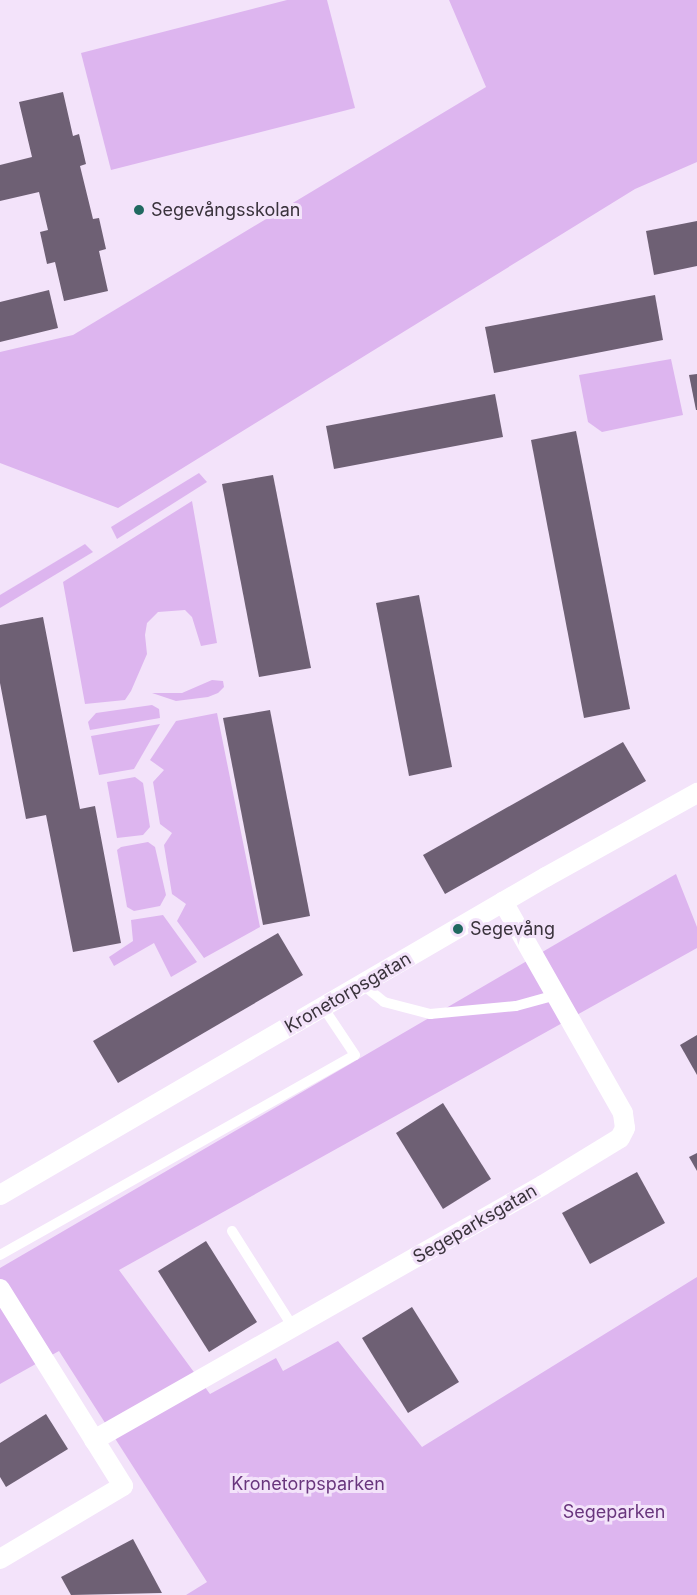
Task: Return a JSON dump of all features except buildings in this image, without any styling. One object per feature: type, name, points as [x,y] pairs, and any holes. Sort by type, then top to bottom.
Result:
[{"type":"street","name":"Kronetorpsgatan","points":[[0,1195],[503,902],[697,793]]},
{"type":"street","name":"Segeparksgatan","points":[[94,1440],[620,1138],[625,1128],[623,1113],[503,902]]},
{"type":"street","points":[[0,1289],[123,1486],[0,1559]]},
{"type":"lane","points":[[362,984],[384,1002],[430,1014],[516,1006],[556,995]]},
{"type":"lane","points":[[0,1255],[354,1055],[323,1007]]},
{"type":"lane","points":[[232,1231],[293,1327]]},
{"type":"green space","points":[[287,0],[327,0],[355,108],[111,170],[81,53]]},
{"type":"green space","points":[[449,0],[697,0],[697,162],[635,189],[118,508],[0,463],[0,352],[73,335],[486,87]]},
{"type":"green space","points":[[671,359],[683,415],[602,432],[588,422],[579,375]]},
{"type":"green space","points":[[199,473],[207,482],[117,539],[111,527]]},
{"type":"green space","points":[[192,501],[217,643],[201,646],[192,617],[185,610],[158,612],[147,623],[145,635],[147,654],[125,700],[85,704],[63,582]]},
{"type":"green space","points":[[85,544],[93,552],[0,608],[0,595]]},
{"type":"green space","points":[[212,680],[223,681],[224,687],[218,693],[208,697],[176,701],[152,693],[182,693]]},
{"type":"green space","points":[[152,705],[159,709],[160,718],[90,730],[88,722],[96,713]]},
{"type":"green space","points":[[217,713],[260,927],[204,958],[177,921],[186,904],[172,894],[164,845],[172,833],[160,824],[153,782],[164,770],[150,760],[176,721]]},
{"type":"green space","points":[[160,724],[134,769],[99,775],[91,736]]},
{"type":"green space","points":[[135,777],[143,783],[150,827],[143,835],[117,838],[107,782]]},
{"type":"green space","points":[[148,842],[155,847],[166,895],[160,906],[134,911],[127,907],[117,850],[121,847]]},
{"type":"green space","name":"Kronetorpsparken","points":[[676,874],[697,927],[697,948],[119,1270],[210,1394],[276,1358],[283,1371],[338,1341],[422,1447],[697,1277],[697,1595],[186,1595],[207,1582],[59,1351],[0,1384],[0,1268]]},
{"type":"green space","points":[[163,915],[197,962],[171,977],[154,943],[114,966],[109,957],[133,941],[131,920]]},
{"type":"place","name":"Segevångsskolan","points":[[139,210]]},
{"type":"place","name":"Segevång","points":[[458,929]]},
{"type":"park label","name":"Segeparken","points":[[614,1512]]}]
